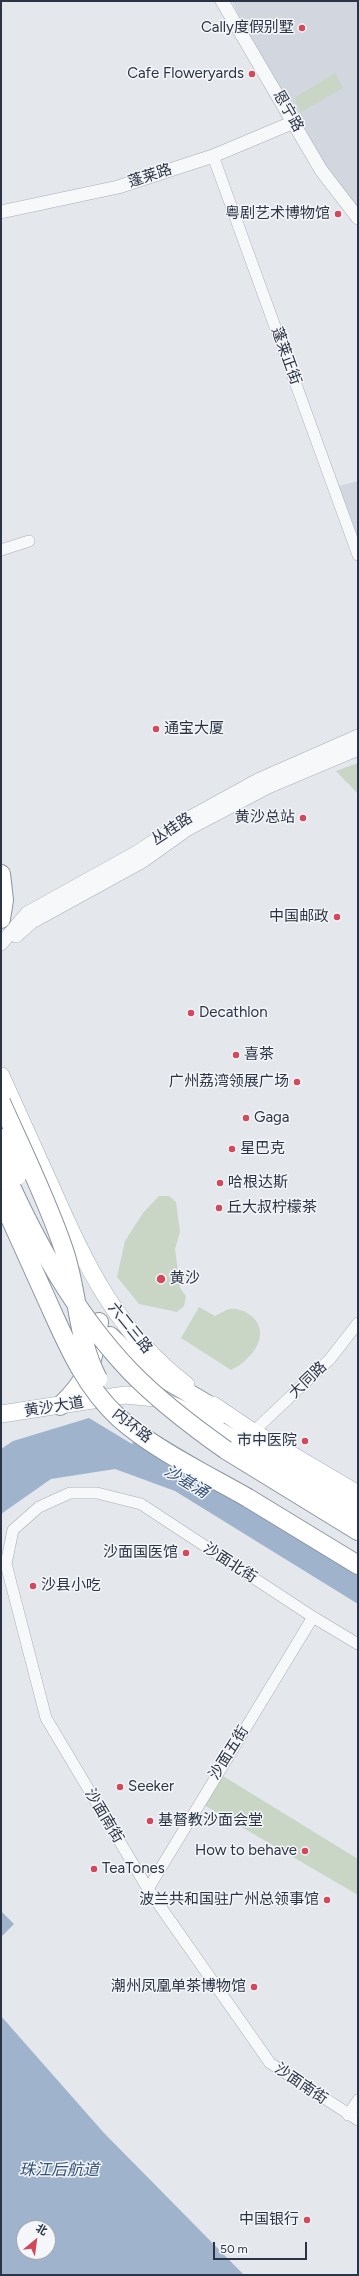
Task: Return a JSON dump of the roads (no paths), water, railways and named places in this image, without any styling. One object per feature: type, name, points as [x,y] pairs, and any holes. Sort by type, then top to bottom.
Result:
[{"type":"highway","points":[[1,874],[4,900],[1,919]]},
{"type":"highway","points":[[1,1102],[64,1250],[72,1280],[79,1329],[88,1357],[119,1418]]},
{"type":"highway","points":[[1,1138],[49,1243],[78,1293],[98,1322],[126,1354],[141,1366],[224,1414]]},
{"type":"highway","points":[[1,1164],[34,1234],[65,1287],[97,1332],[131,1371],[176,1413],[226,1450],[358,1531]]},
{"type":"highway","name":"内环路","points":[[1,1198],[73,1356],[94,1390],[119,1418],[152,1442],[300,1528],[358,1565]]},
{"type":"highway","points":[[60,1406],[78,1388],[87,1374],[93,1358],[98,1322]]},
{"type":"main road","name":"六二三路","points":[[1,1076],[75,1240],[103,1293],[129,1328],[156,1359],[174,1376],[224,1414],[358,1494]]},
{"type":"main road","name":"黄沙大道","points":[[1,1414],[106,1398],[140,1396],[156,1398],[178,1407],[358,1513]]},
{"type":"street","name":"恩宁路","points":[[222,1],[321,170],[358,218]]},
{"type":"street","name":"蓬莱路","points":[[1,212],[118,187],[213,156],[294,122]]},
{"type":"street","name":"蓬莱正街","points":[[213,156],[358,555]]},
{"type":"street","points":[[1,550],[29,541]]},
{"type":"street","name":"丛桂路","points":[[1,944],[27,913],[137,852],[186,818],[280,770],[358,736]]},
{"type":"street","name":"丛桂路","points":[[1,948],[32,922],[143,861],[188,829],[268,787],[358,749]]},
{"type":"street","points":[[280,770],[309,769]]},
{"type":"street","name":"大同路","points":[[253,1432],[330,1359],[358,1323]]},
{"type":"street","name":"沙面南街","points":[[97,1493],[70,1493],[39,1507],[13,1530],[6,1564],[46,1718],[148,1889],[270,2063],[353,2118]]},
{"type":"street","name":"沙面北街","points":[[97,1493],[141,1504],[313,1617],[358,1644]]},
{"type":"street","name":"沙面五街","points":[[148,1889],[313,1617]]},
{"type":"street","points":[[353,2118],[358,2100]]},
{"type":"water","name":"沙基涌","points":[[89,1418],[132,1444],[143,1426],[358,1554],[358,1604],[175,1491],[115,1469],[51,1479],[1,1514],[1,1449],[13,1441]]},
{"type":"water","points":[[1,1911],[14,1924],[1,1937]]},
{"type":"water","name":"珠江后航道","points":[[1,2016],[104,2133],[244,2275],[1,2275]]},
{"type":"place","name":"Cally度假别墅","points":[[302,28]]},
{"type":"place","name":"Cafe Floweryards","points":[[252,74]]},
{"type":"place","name":"粤剧艺术博物馆","points":[[338,214]]},
{"type":"place","name":"通宝大厦","points":[[156,729]]},
{"type":"place","name":"黄沙总站","points":[[303,818]]},
{"type":"place","name":"中国邮政","points":[[337,917]]},
{"type":"place","name":"Decathlon","points":[[191,1013]]},
{"type":"place","name":"喜茶","points":[[236,1055]]},
{"type":"place","name":"广州荔湾领展广场","points":[[297,1082]]},
{"type":"place","name":"Gaga","points":[[246,1118]]},
{"type":"place","name":"星巴克","points":[[232,1149]]},
{"type":"place","name":"哈根达斯","points":[[220,1183]]},
{"type":"place","name":"丘大叔柠檬茶","points":[[219,1208]]},
{"type":"place","name":"黄沙","points":[[161,1279]]},
{"type":"place","name":"市中医院","points":[[305,1441]]},
{"type":"place","name":"沙面国医馆","points":[[186,1553]]},
{"type":"place","name":"沙县小吃","points":[[33,1586]]},
{"type":"place","name":"Seeker","points":[[120,1787]]},
{"type":"place","name":"基督教沙面会堂","points":[[150,1821]]},
{"type":"place","name":"How to behave","points":[[305,1851]]},
{"type":"place","name":"TeaTones","points":[[94,1869]]},
{"type":"place","name":"波兰共和国驻广州总领事馆","points":[[327,1900]]},
{"type":"place","name":"潮州凤凰单茶博物馆","points":[[254,1987]]},
{"type":"place","name":"中国银行","points":[[307,2220]]}]
